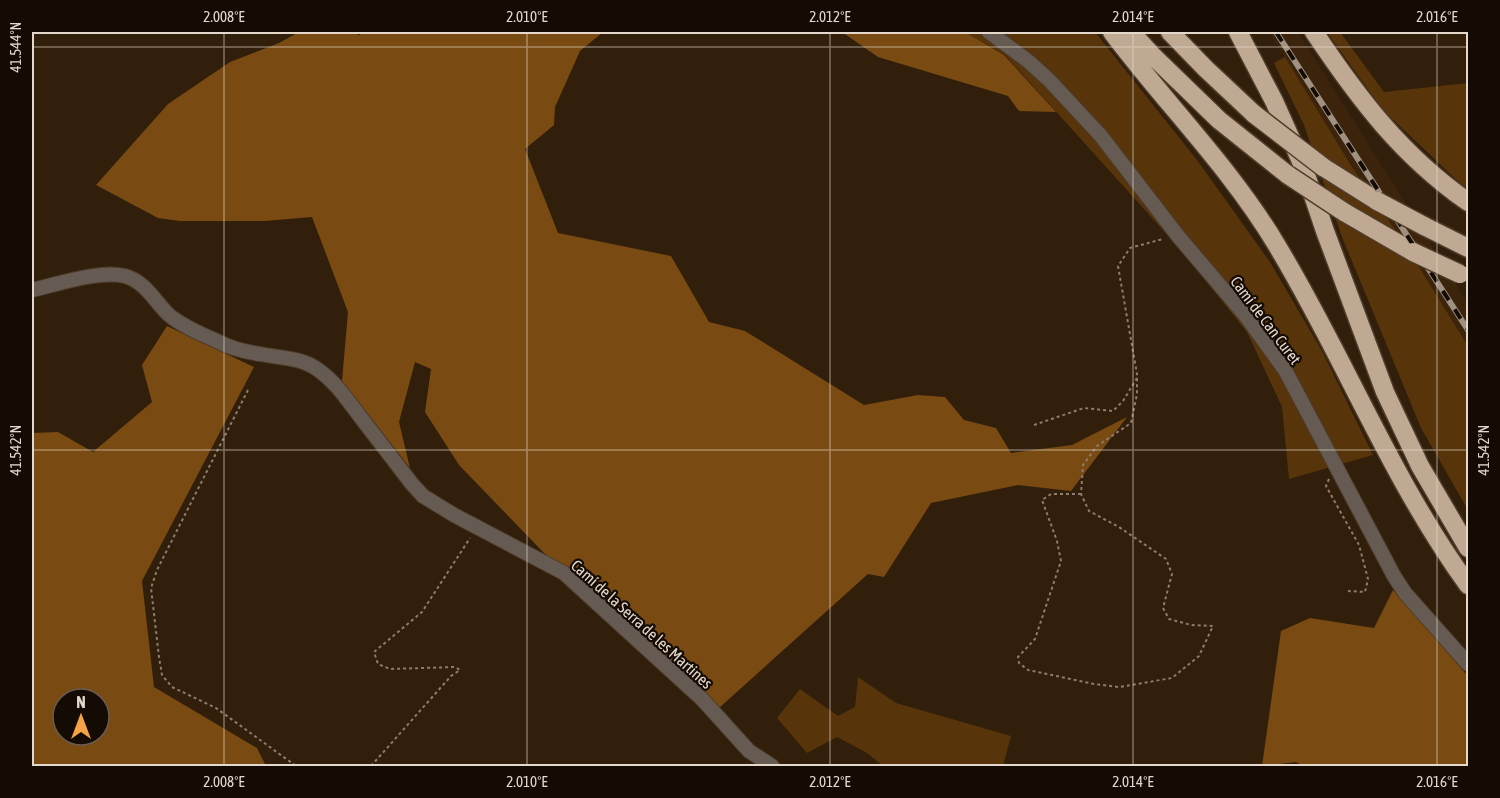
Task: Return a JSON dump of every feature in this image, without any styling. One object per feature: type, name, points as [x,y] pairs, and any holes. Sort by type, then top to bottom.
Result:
[{"type":"highway","points":[[1112,32],[1234,181],[1275,242],[1329,338],[1401,478],[1445,553],[1468,585]]},
{"type":"highway","points":[[1131,32],[1161,65],[1219,120],[1288,175],[1344,212],[1413,252],[1464,276]]},
{"type":"highway","points":[[1170,32],[1254,114],[1323,167],[1377,201],[1468,248]]},
{"type":"highway","points":[[1314,32],[1351,87],[1400,145],[1468,202]]},
{"type":"highway","points":[[1239,36],[1274,101],[1303,166],[1384,392],[1420,466],[1468,548]]},
{"type":"street","name":"Camí de Can Curet","points":[[989,32],[1028,61],[1087,120],[1178,236],[1245,315],[1285,370],[1394,576],[1405,593],[1468,664]]},
{"type":"street","name":"Camí de la Serra de les Martines","points":[[32,290],[83,277],[126,276],[145,287],[177,321],[219,342],[260,354],[304,362],[316,368],[335,384],[423,496],[476,528],[564,573],[702,699],[749,751],[772,766]]},
{"type":"path","points":[[1081,494],[1051,494],[1042,500],[1057,541],[1061,561],[1035,639],[1018,657],[1020,663],[1028,670],[1119,687],[1172,678],[1199,656],[1213,626],[1191,625],[1169,619],[1163,608],[1172,574],[1166,559],[1119,527],[1089,511],[1081,494],[1083,465],[1097,446],[1131,423],[1137,394],[1137,378],[1118,266],[1130,248],[1178,236]]},
{"type":"path","points":[[1034,425],[1084,408],[1113,411],[1123,401],[1137,378]]},
{"type":"path","points":[[248,390],[157,570],[151,588],[159,657],[162,675],[172,687],[216,708],[296,766]]},
{"type":"path","points":[[1340,472],[1330,475],[1326,486],[1359,545],[1368,579],[1365,592],[1348,591]]},
{"type":"path","points":[[371,766],[451,676],[460,670],[455,667],[390,669],[378,664],[374,652],[422,612],[476,528]]},
{"type":"shaded area","points":[[299,32],[351,32],[359,35],[364,32],[603,32],[580,51],[555,107],[554,125],[525,149],[558,233],[671,256],[709,322],[745,331],[864,405],[918,395],[945,397],[964,420],[996,428],[1011,453],[1072,445],[1127,417],[1071,491],[1018,485],[931,503],[884,577],[868,574],[719,708],[619,615],[544,553],[459,465],[425,412],[431,369],[415,362],[399,422],[410,468],[342,381],[348,312],[312,217],[265,221],[180,221],[158,218],[96,185],[168,104],[230,62],[279,43]]},
{"type":"shaded area","points":[[842,32],[965,32],[1004,55],[1056,112],[1019,111],[1008,96],[878,57]]},
{"type":"shaded area","points":[[965,32],[1095,32],[1197,160],[1270,262],[1322,351],[1373,455],[1289,479],[1282,407],[1247,332],[1181,250],[1005,55]]},
{"type":"shaded area","points":[[1269,32],[1298,32],[1468,303],[1468,346],[1403,241],[1352,167]]},
{"type":"shaded area","points":[[1327,32],[1340,32],[1384,92],[1468,83],[1468,191],[1382,109]]},
{"type":"shaded area","points":[[1285,57],[1352,167],[1403,241],[1468,346],[1468,510],[1421,428],[1342,237],[1304,125],[1274,63]]},
{"type":"shaded area","points":[[167,326],[254,367],[142,581],[154,687],[257,748],[266,766],[32,766],[32,433],[58,432],[93,452],[152,402],[142,365]]},
{"type":"shaded area","points":[[1393,590],[1468,676],[1468,766],[1303,766],[1296,762],[1262,766],[1281,631],[1310,618],[1374,628]]},
{"type":"shaded area","points":[[858,677],[896,703],[1011,736],[1003,766],[883,766],[867,753],[837,737],[807,753],[777,718],[800,689],[838,716],[855,707]]},
{"type":"railway","points":[[1276,32],[1468,330]]}]
